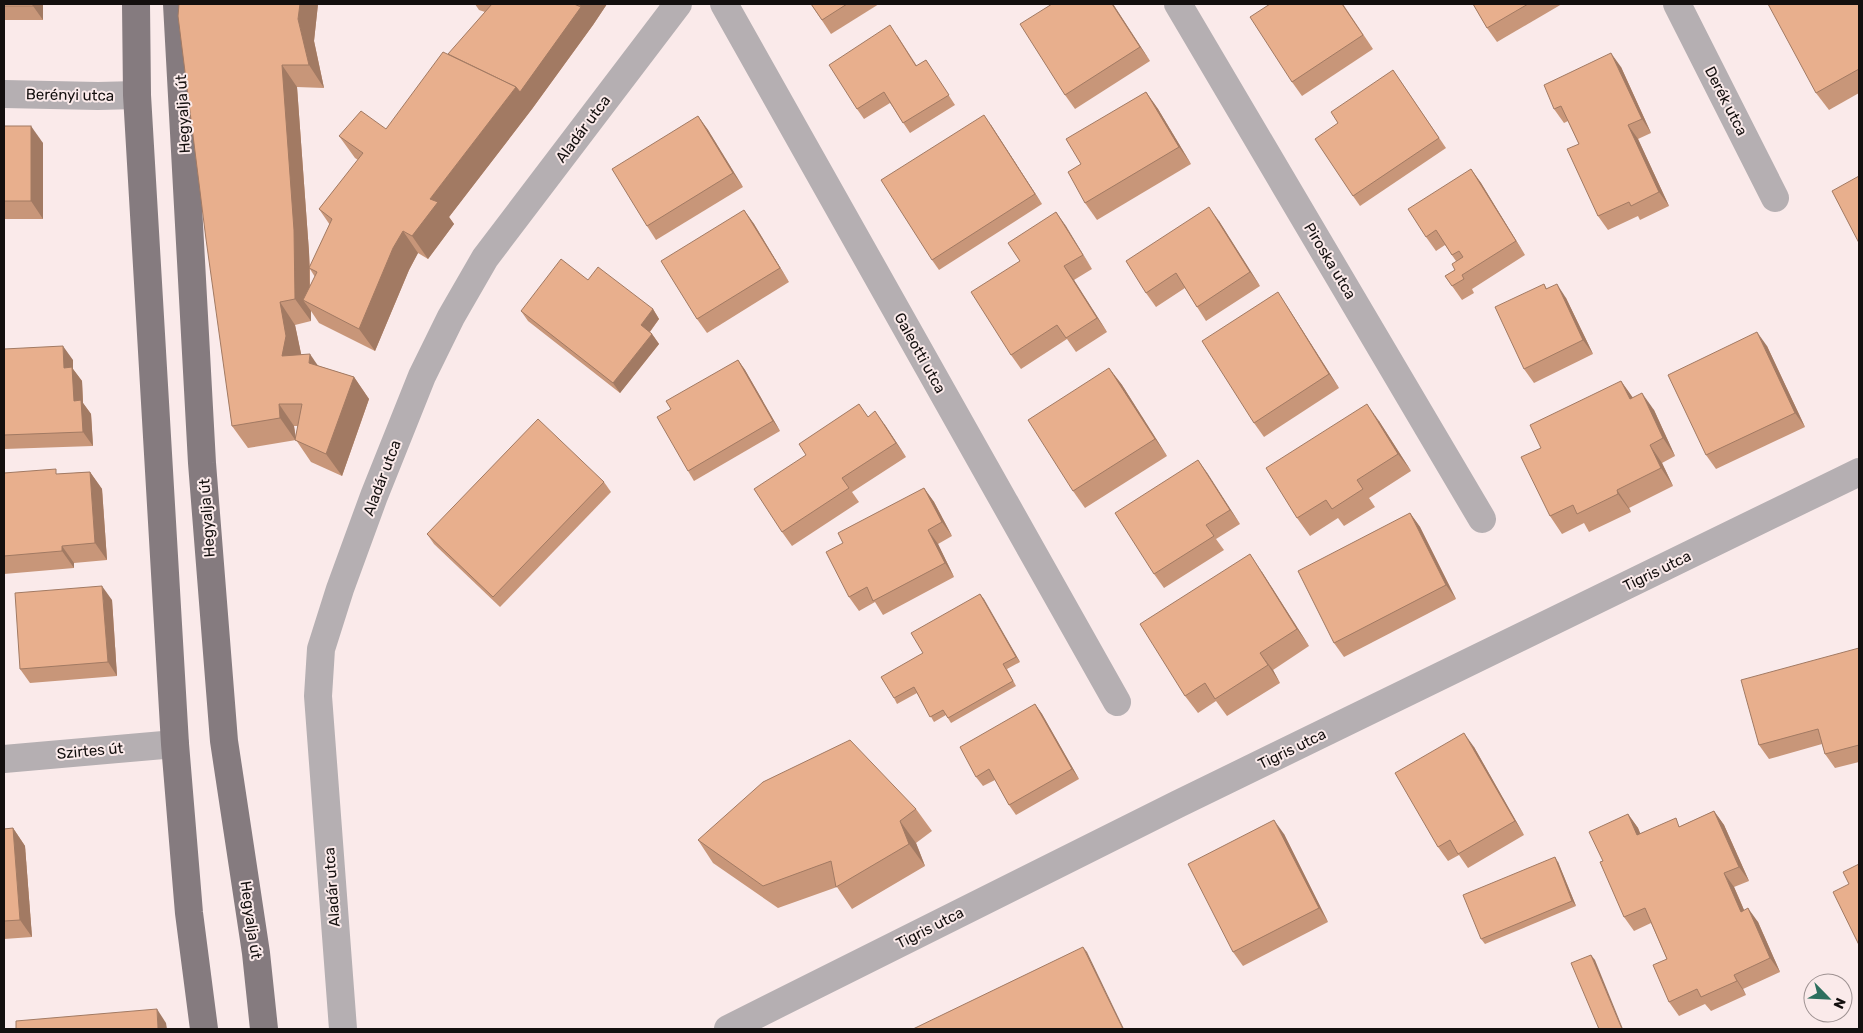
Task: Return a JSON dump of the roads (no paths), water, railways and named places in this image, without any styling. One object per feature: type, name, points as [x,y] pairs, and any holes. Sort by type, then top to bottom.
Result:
[{"type":"main road","points":[[136,4],[137,95],[176,744],[189,913],[204,1029]]},
{"type":"main road","name":"Hegyalja út","points":[[176,4],[202,464],[224,741],[254,943],[264,1029]]},
{"type":"street","name":"Aladár utca","points":[[343,1029],[318,696],[321,649],[340,589],[414,395],[451,317],[485,258],[678,4]]},
{"type":"street","name":"Galeotti utca","points":[[724,4],[1117,702]]},
{"type":"street","name":"Piroska utca","points":[[1178,4],[1482,519]]},
{"type":"street","name":"Derék utca","points":[[1677,4],[1775,198]]},
{"type":"street","name":"Berényi utca","points":[[4,94],[137,95]]},
{"type":"street","name":"Tigris utca","points":[[728,1029],[1186,800],[1859,472]]},
{"type":"street","name":"Szirtes út","points":[[4,759],[176,744]]}]
